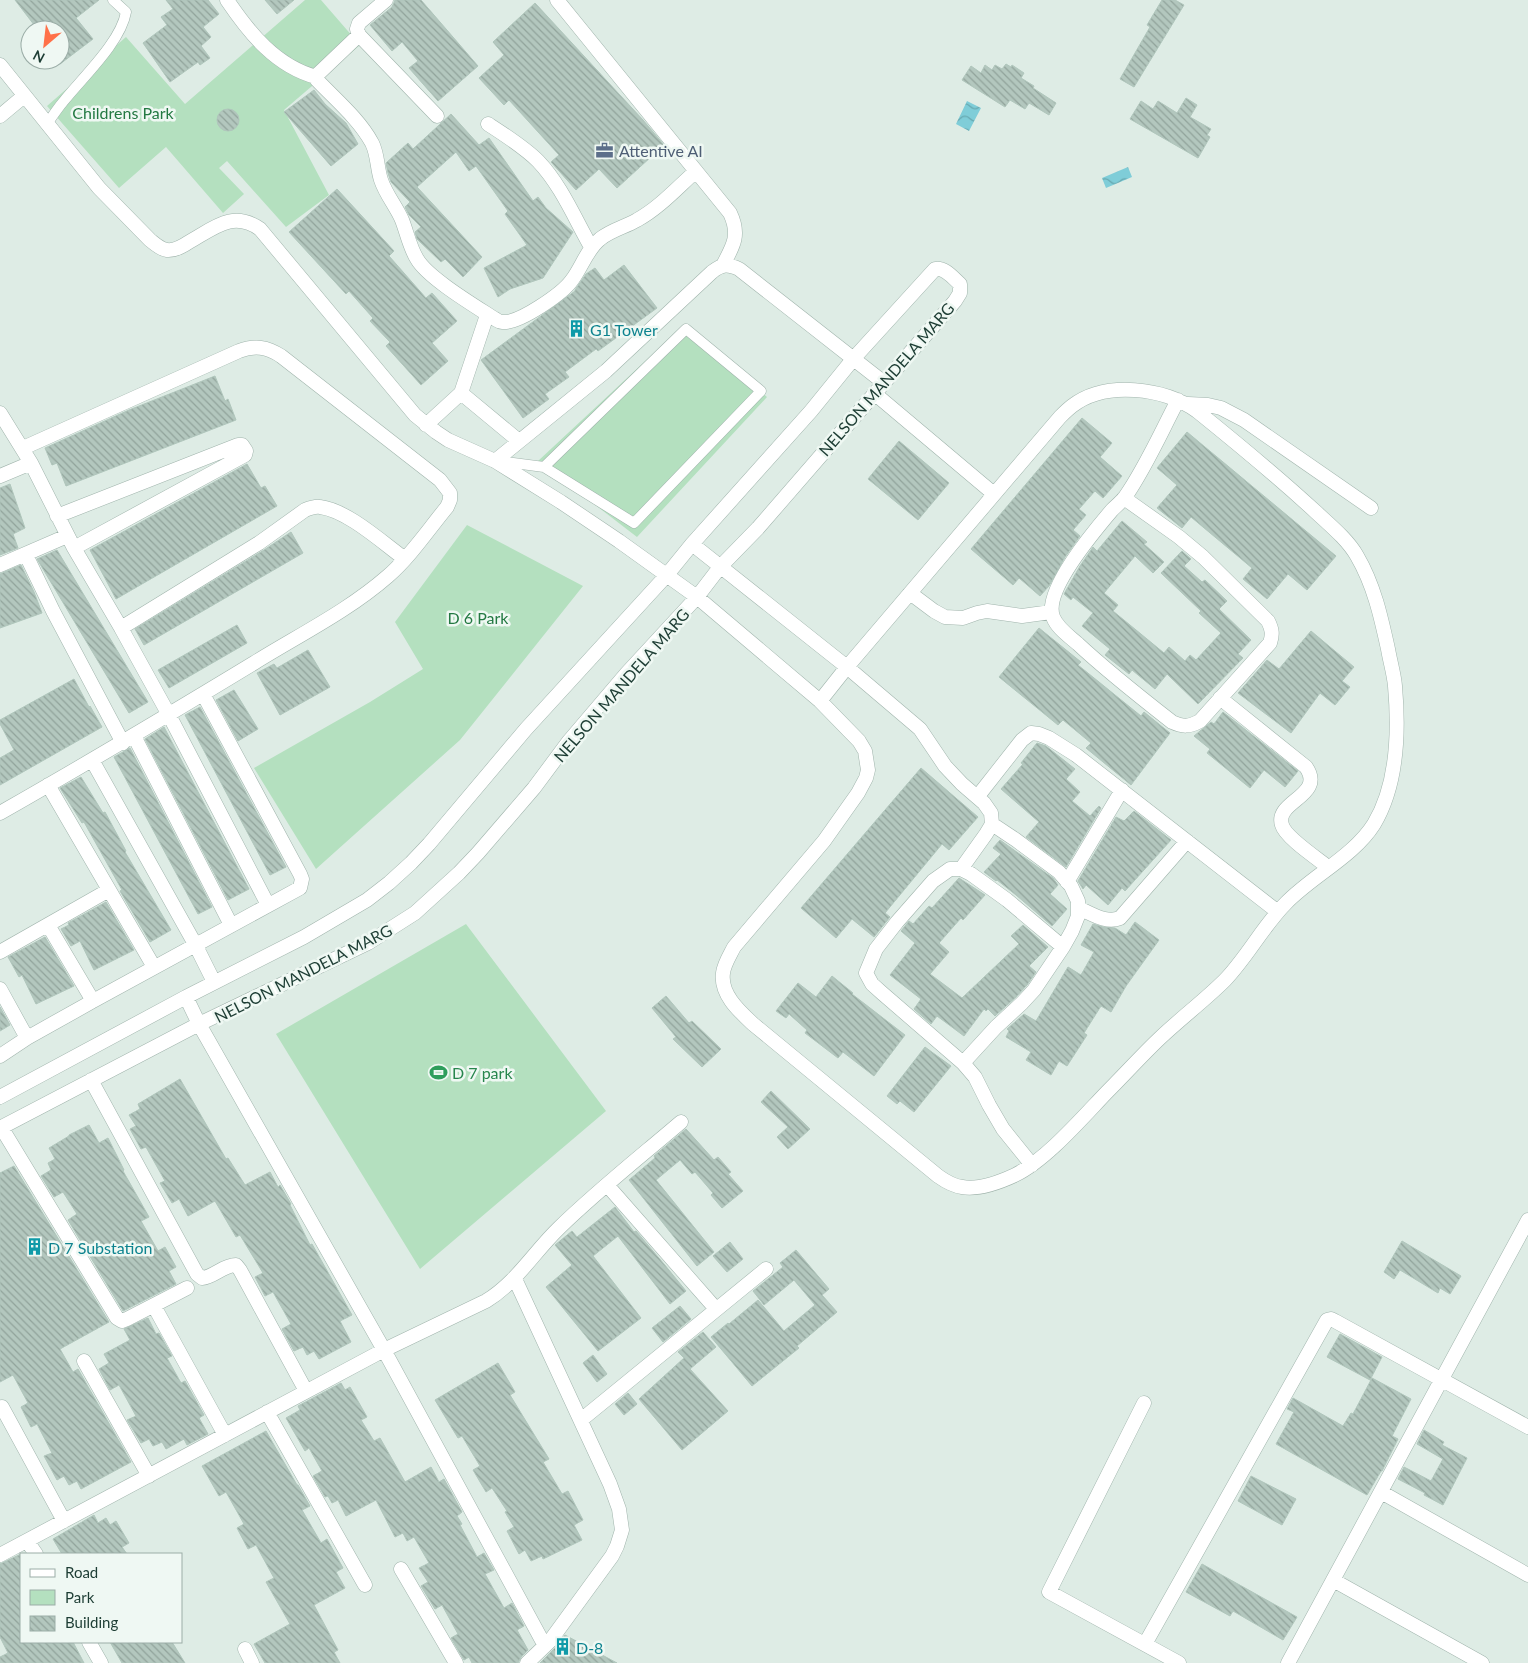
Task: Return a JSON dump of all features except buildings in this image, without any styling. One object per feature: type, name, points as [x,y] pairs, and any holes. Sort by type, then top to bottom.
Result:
[{"type":"street","points":[[47,124],[61,103],[109,47],[125,18],[126,12],[112,0]]},
{"type":"street","points":[[227,0],[261,44],[275,57],[295,69],[316,77],[352,117],[372,143],[383,187],[401,218],[416,259],[444,284],[487,315],[502,322],[543,305],[566,288],[592,247],[600,239],[648,213],[696,171]]},
{"type":"street","points":[[386,0],[359,24],[357,29],[359,35],[437,116]]},
{"type":"street","points":[[557,0],[730,213],[735,223],[736,234],[732,249],[723,265]]},
{"type":"street","points":[[316,77],[359,35]]},
{"type":"street","points":[[0,65],[99,188],[158,247],[168,250],[175,249],[229,220],[242,220],[260,228],[415,415],[426,425],[448,440],[495,461],[604,532],[697,597],[820,701],[859,741],[865,751],[867,761],[866,778],[858,793],[824,841],[734,947],[725,964],[723,974],[727,992],[736,1007],[753,1024],[938,1176],[963,1187],[976,1188],[996,1183],[1016,1175],[1032,1165],[1074,1126],[1160,1038],[1227,978],[1278,912],[1297,892],[1361,840],[1375,822],[1383,804],[1395,760],[1397,729],[1395,684],[1376,600],[1356,554],[1340,534],[1276,475],[1183,402]]},
{"type":"street","points":[[0,116],[24,96]]},
{"type":"street","points":[[488,124],[523,148],[538,162],[556,185],[592,247]]},
{"type":"street","points":[[495,461],[606,371],[712,272],[723,265],[732,266],[739,270],[884,382]]},
{"type":"street","name":"NELSON MANDELA MARG","points":[[0,1097],[214,982],[304,937],[367,900],[389,883],[429,844],[526,729],[666,576],[692,544],[811,411],[854,358],[935,269],[944,270],[960,284],[960,292],[955,301],[758,528],[720,567],[697,597],[626,674],[569,741],[534,788],[478,853],[427,902],[394,928],[368,943],[200,1024],[1,1127]]},
{"type":"street","points":[[426,425],[461,393],[487,315]]},
{"type":"street","points":[[495,461],[544,467],[634,524],[761,391],[686,329],[544,467]]},
{"type":"street","points":[[0,813],[128,740],[371,590],[405,559],[447,508],[450,500],[450,492],[446,485],[281,356],[261,347],[240,351],[22,448]]},
{"type":"street","points":[[820,701],[1060,417],[1072,405],[1094,395],[1132,389],[1147,391],[1183,402],[1208,404],[1221,408],[1244,420],[1371,508]]},
{"type":"street","points":[[461,393],[519,441]]},
{"type":"street","points":[[874,393],[994,494]]},
{"type":"street","points":[[1124,498],[1157,520],[1203,557],[1262,615],[1272,628],[1273,635],[1270,643],[1200,721],[1191,726],[1182,726],[1172,722],[1093,659],[1060,628],[1051,612],[1052,599],[1068,567],[1081,548],[1124,498],[1183,402]]},
{"type":"street","points":[[0,413],[31,463],[71,542],[169,715],[268,905]]},
{"type":"street","points":[[0,565],[26,555],[71,542],[245,455],[246,451],[238,444],[57,516]]},
{"type":"street","points":[[0,476],[31,463]]},
{"type":"street","points":[[121,628],[260,544],[305,510],[312,508],[320,507],[332,510],[348,518],[405,559]]},
{"type":"street","points":[[692,544],[847,667],[920,729],[945,766],[984,803],[991,813],[992,824],[961,869]]},
{"type":"street","points":[[26,555],[57,619],[128,740],[231,925]]},
{"type":"street","points":[[910,593],[945,617],[963,618],[977,612],[987,611],[1022,616],[1051,612]]},
{"type":"street","points":[[0,1056],[28,1038],[195,944],[297,891],[302,884],[302,879],[204,694]]},
{"type":"street","points":[[1220,698],[1306,766],[1311,774],[1311,782],[1285,811],[1281,818],[1282,825],[1287,834],[1328,868]]},
{"type":"street","points":[[978,796],[1022,740],[1031,733],[1039,734],[1076,755],[1278,912]]},
{"type":"street","points":[[92,760],[195,944],[214,982]]},
{"type":"street","points":[[48,786],[154,967]]},
{"type":"street","points":[[1067,882],[1122,790]]},
{"type":"street","points":[[963,1063],[1034,990],[1072,931],[1078,916],[1078,901],[1071,886],[1059,872],[992,824]]},
{"type":"street","points":[[1078,908],[1108,920],[1120,918],[1187,841]]},
{"type":"street","points":[[1032,1165],[1003,1129],[975,1078],[963,1063],[872,984],[866,973],[876,949],[915,901],[941,875],[950,869],[961,869],[971,874],[1007,900],[1062,947]]},
{"type":"street","points":[[0,952],[109,890]]},
{"type":"street","points":[[48,925],[93,1001]]},
{"type":"street","points":[[0,989],[28,1038]]},
{"type":"street","points":[[186,997],[384,1350],[544,1646]]},
{"type":"street","points":[[91,1080],[197,1274],[202,1278],[207,1277],[231,1265],[236,1265],[306,1391]]},
{"type":"street","points":[[0,1555],[384,1350],[499,1293],[558,1229],[681,1122]]},
{"type":"street","points":[[1,1127],[117,1318],[122,1321],[127,1319],[187,1288]]},
{"type":"street","points":[[607,1185],[716,1309]]},
{"type":"street","points":[[1288,1663],[1528,1220]]},
{"type":"street","points":[[581,1420],[766,1269]]},
{"type":"street","points":[[514,1278],[610,1484],[619,1509],[622,1530],[612,1556],[544,1646],[527,1663]]},
{"type":"street","points":[[154,1306],[225,1435]]},
{"type":"street","points":[[1145,1644],[1327,1320],[1331,1318],[1335,1320],[1528,1427]]},
{"type":"street","points":[[84,1361],[149,1476]]},
{"type":"street","points":[[1144,1403],[1049,1592],[1180,1663]]},
{"type":"street","points":[[2,1407],[64,1521]]},
{"type":"street","points":[[267,1412],[365,1586]]},
{"type":"street","points":[[1380,1492],[1528,1575]]},
{"type":"street","points":[[27,1541],[35,1553]]},
{"type":"street","points":[[401,1569],[456,1663]]},
{"type":"street","points":[[1333,1580],[1482,1663]]},
{"type":"street","points":[[89,1643],[101,1663]]},
{"type":"street","points":[[245,1649],[252,1663]]},
{"type":"green space","name":"Childrens Park","points":[[305,0],[321,0],[360,45],[284,110],[329,195],[286,227],[227,161],[219,168],[244,194],[223,213],[166,147],[119,188],[47,106],[126,37],[185,104]]},
{"type":"green space","points":[[684,325],[767,397],[637,537],[538,461]]},
{"type":"green space","name":"D 6 Park","points":[[467,525],[583,586],[460,740],[316,869],[254,768],[370,702],[423,669],[395,622]]},
{"type":"green space","name":"D 7 park","points":[[466,924],[606,1111],[420,1269],[276,1034]]},
{"type":"water","points":[[967,101],[981,108],[969,131],[956,124]]},
{"type":"water","points":[[1128,167],[1132,177],[1106,188],[1102,178]]},
{"type":"place","name":"Attentive AI","points":[[605,150]]},
{"type":"place","name":"G1 Tower","points":[[576,329]]},
{"type":"place","name":"D 7 park","points":[[438,1072]]},
{"type":"place","name":"D 7 Substation","points":[[34,1247]]},
{"type":"place","name":"D-8","points":[[562,1647]]}]
